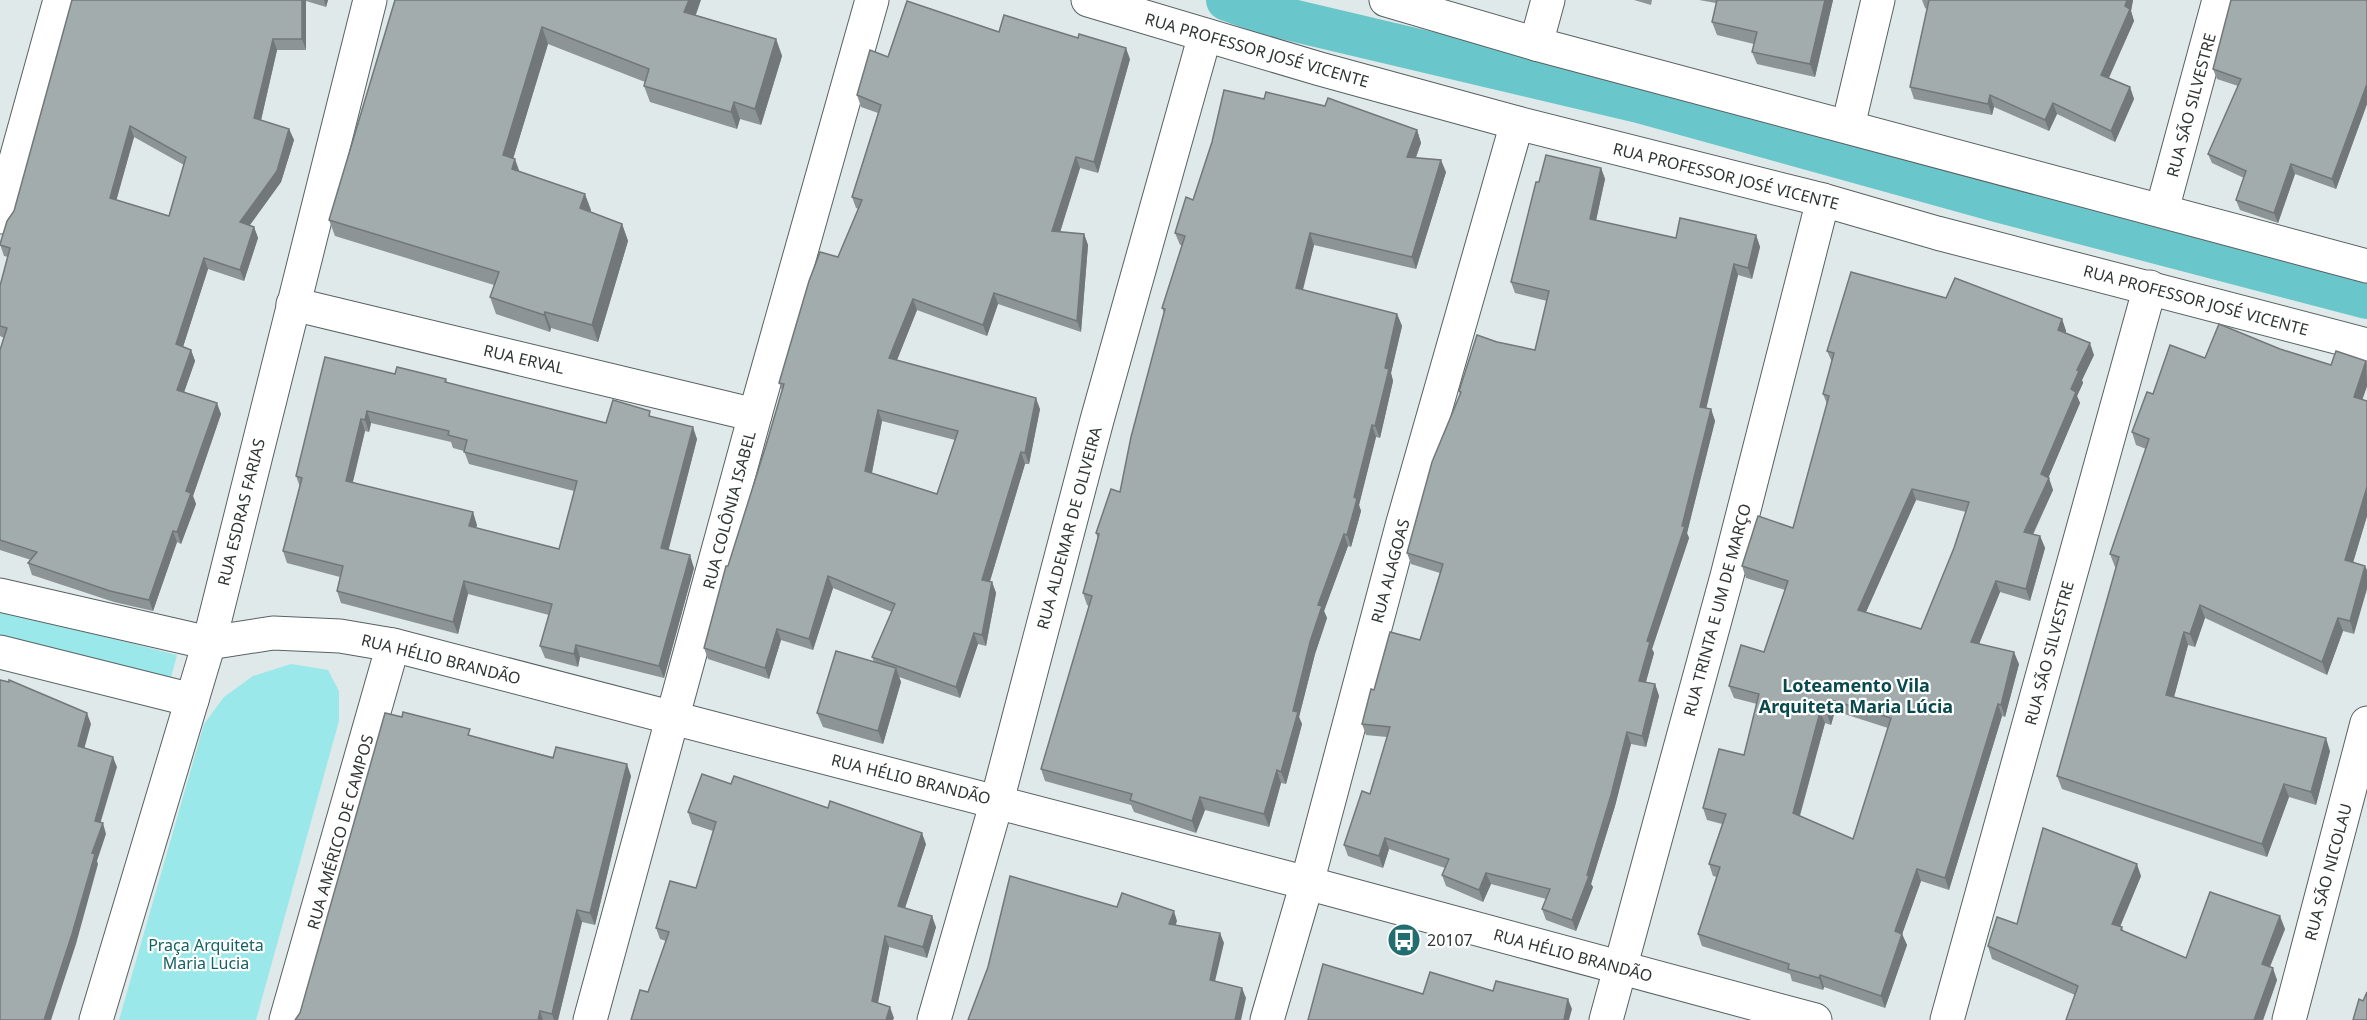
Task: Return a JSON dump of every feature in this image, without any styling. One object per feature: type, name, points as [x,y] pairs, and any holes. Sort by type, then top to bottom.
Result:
[{"type":"street","points":[[0,217],[60,0]]},
{"type":"street","name":"RUA ESDRAS FARIAS","points":[[96,1020],[209,643],[370,0]]},
{"type":"street","name":"RUA COLÔNIA ISABEL","points":[[590,1020],[755,415],[872,0]]},
{"type":"street","name":"RUA PROFESSOR JOSÉ VICENTE","points":[[1088,0],[1320,69],[1517,123],[1823,200],[1937,233],[2367,345]]},
{"type":"street","points":[[1386,0],[1536,45],[1848,126],[2367,266]]},
{"type":"street","points":[[1536,45],[1548,0]]},
{"type":"street","points":[[1848,126],[1878,0]]},
{"type":"street","name":"RUA SÃO SILVESTRE","points":[[2162,210],[2219,0]]},
{"type":"street","name":"RUA ALDEMAR DE OLIVEIRA","points":[[934,1020],[997,801],[1097,420],[1205,35]]},
{"type":"street","name":"RUA ALAGOAS","points":[[1267,1020],[1307,882],[1402,526],[1517,123]]},
{"type":"street","name":"RUA TRINTA E UM DE MARÇO","points":[[1606,1020],[1727,576],[1823,200]]},
{"type":"street","name":"RUA SÃO SILVESTRE","points":[[1947,1020],[2150,287]]},
{"type":"street","name":"RUA ERVAL","points":[[293,304],[755,415]]},
{"type":"street","name":"RUA HÉLIO BRANDÃO","points":[[0,595],[209,643],[273,633],[340,636],[393,645],[1307,882],[1815,1020]]},
{"type":"street","name":"RUA AMÉRICO DE CAMPOS","points":[[286,1020],[393,645]]},
{"type":"street","points":[[0,652],[192,700]]},
{"type":"street","name":"RUA SÃO NICOLAU","points":[[2289,1020],[2367,723]]},
{"type":"green space","points":[[0,610],[177,655],[170,681],[0,639]]},
{"type":"green space","name":"Praça Arquiteta Maria Lucia","points":[[291,664],[328,670],[339,691],[339,721],[256,1020],[119,1020],[204,724],[224,697],[253,676]]},
{"type":"building","points":[[72,0],[302,0],[302,39],[273,39],[254,118],[289,129],[277,171],[240,222],[254,227],[240,270],[204,258],[176,344],[191,350],[177,390],[217,403],[186,491],[191,493],[177,532],[173,531],[149,600],[110,591],[28,563],[37,552],[0,540],[0,350],[7,328],[0,326],[0,286],[10,248],[0,244],[7,221],[14,211]],"holes":[[[130,126],[186,157],[169,216],[110,198]]]},
{"type":"building","points":[[395,0],[689,0],[684,12],[776,39],[755,109],[734,102],[731,112],[644,86],[649,69],[542,27],[503,155],[515,159],[512,169],[585,194],[580,208],[622,224],[592,325],[545,312],[544,315],[490,297],[499,272],[329,220]]},
{"type":"building","points":[[1717,0],[1825,0],[1810,64],[1752,52],[1757,32],[1712,22]]},
{"type":"building","points":[[1929,0],[2127,0],[2125,6],[2130,9],[2101,75],[2130,87],[2111,131],[2053,103],[2045,120],[1990,95],[1988,104],[1910,87]]},
{"type":"building","points":[[2231,0],[2367,0],[2367,84],[2332,179],[2291,164],[2274,213],[2236,200],[2246,171],[2208,154],[2241,79],[2213,69]]},
{"type":"building","points":[[907,1],[999,32],[1004,15],[1078,38],[1079,34],[1126,48],[1094,162],[1076,157],[1052,231],[1084,234],[1077,321],[994,293],[983,325],[913,299],[889,358],[1036,398],[1025,453],[1021,452],[982,580],[992,582],[982,635],[974,633],[956,687],[872,657],[895,604],[828,576],[809,639],[777,629],[765,668],[704,648],[726,566],[728,566],[784,384],[779,383],[809,281],[820,252],[838,257],[862,200],[852,197],[881,105],[857,95],[870,50],[888,57]],"holes":[[[878,410],[958,431],[937,494],[865,471]]]},
{"type":"building","points":[[1224,90],[1264,99],[1266,92],[1325,106],[1328,98],[1417,130],[1407,157],[1441,160],[1412,257],[1310,233],[1296,288],[1397,314],[1385,368],[1389,369],[1375,426],[1372,425],[1347,535],[1344,534],[1318,605],[1322,606],[1310,642],[1293,711],[1298,712],[1281,772],[1277,770],[1264,814],[1200,797],[1192,821],[1130,800],[1132,794],[1041,769],[1092,596],[1083,593],[1099,534],[1096,533],[1111,489],[1120,492],[1131,437],[1165,309],[1162,308],[1185,236],[1175,233],[1186,197],[1193,200],[1212,142]]},
{"type":"building","points":[[1546,155],[1601,168],[1590,219],[1676,238],[1680,218],[1756,235],[1748,268],[1734,264],[1700,407],[1711,409],[1682,526],[1685,526],[1647,641],[1650,642],[1639,681],[1655,684],[1642,736],[1627,732],[1587,875],[1589,876],[1572,920],[1542,909],[1550,889],[1486,873],[1479,890],[1442,875],[1449,859],[1385,838],[1379,856],[1344,845],[1362,791],[1370,794],[1390,727],[1362,724],[1390,632],[1420,640],[1443,564],[1407,553],[1432,462],[1461,392],[1459,391],[1477,335],[1535,350],[1549,291],[1511,282],[1536,182],[1539,182]]},
{"type":"building","points":[[1851,272],[1946,298],[1955,278],[2062,319],[2058,330],[2090,343],[2071,389],[2076,392],[2041,474],[2049,478],[2024,532],[2040,536],[2026,589],[1996,581],[1971,642],[2014,652],[2001,705],[1998,704],[1945,878],[1917,869],[1895,931],[1902,934],[1881,996],[1820,975],[1819,978],[1788,969],[1789,964],[1698,934],[1720,867],[1709,864],[1726,814],[1703,808],[1719,749],[1744,755],[1759,694],[1729,686],[1741,645],[1764,652],[1788,581],[1742,566],[1758,516],[1793,528],[1829,396],[1823,394],[1834,353],[1827,351]],"holes":[[[1912,489],[1969,502],[1954,548],[1921,629],[1858,610]],[[1831,700],[1891,718],[1853,839],[1793,813],[1820,712],[1827,714]]]},
{"type":"building","points":[[2219,324],[2280,349],[2331,365],[2336,351],[2366,361],[2354,397],[2367,401],[2367,487],[2345,560],[2365,566],[2350,621],[2338,618],[2322,662],[2200,605],[2190,634],[2184,632],[2166,695],[2326,738],[2311,792],[2284,784],[2262,844],[2057,776],[2119,557],[2110,554],[2149,439],[2132,432],[2147,392],[2153,394],[2170,345],[2205,358]]},
{"type":"building","points":[[325,357],[395,374],[397,367],[446,379],[445,382],[606,423],[613,400],[650,411],[649,416],[693,427],[661,548],[690,555],[659,666],[576,645],[574,654],[540,646],[552,604],[464,581],[453,622],[337,591],[343,566],[283,551],[302,478],[296,476]],"holes":[[[367,411],[449,431],[448,435],[467,440],[464,452],[577,481],[559,549],[469,526],[473,512],[346,481],[361,419],[365,420]]]},
{"type":"building","points":[[836,651],[896,668],[878,731],[817,713]]},
{"type":"building","points":[[0,680],[9,682],[9,680],[87,713],[78,746],[113,757],[95,821],[103,823],[92,853],[95,854],[44,1020],[0,1020]]},
{"type":"building","points":[[403,712],[470,729],[468,735],[553,758],[556,747],[627,764],[590,913],[577,910],[552,1014],[540,1011],[538,1020],[295,1020],[300,1013],[385,713],[402,717]]},
{"type":"building","points":[[702,774],[731,784],[734,776],[828,808],[830,801],[922,833],[898,906],[932,916],[923,947],[885,936],[872,1001],[890,1007],[886,1020],[631,1020],[640,990],[648,992],[669,932],[656,928],[670,881],[696,888],[716,822],[688,812]]},
{"type":"building","points":[[2043,828],[2137,864],[2112,924],[2186,958],[2210,892],[2280,916],[2262,964],[2273,968],[2254,1020],[2066,1020],[2078,986],[1988,946],[1997,917],[2017,924]]},
{"type":"building","points":[[1010,876],[1117,907],[1122,893],[1174,911],[1169,924],[1220,933],[1210,980],[1242,988],[1235,1020],[968,1020],[988,967]]},
{"type":"building","points":[[1323,964],[1423,994],[1430,972],[1493,991],[1496,981],[1568,999],[1564,1020],[1308,1020]]},
{"type":"building","points":[[2367,992],[2367,1020],[2353,1020],[2359,999],[2363,1001]]},
{"type":"waterway","points":[[1227,0],[1266,14],[1639,102],[1993,200],[2367,298]]},
{"type":"place","name":"20107","points":[[1404,940]]},
{"type":"district","name":"Loteamento Vila Arquiteta Maria Lúcia","points":[[1856,696]]}]
